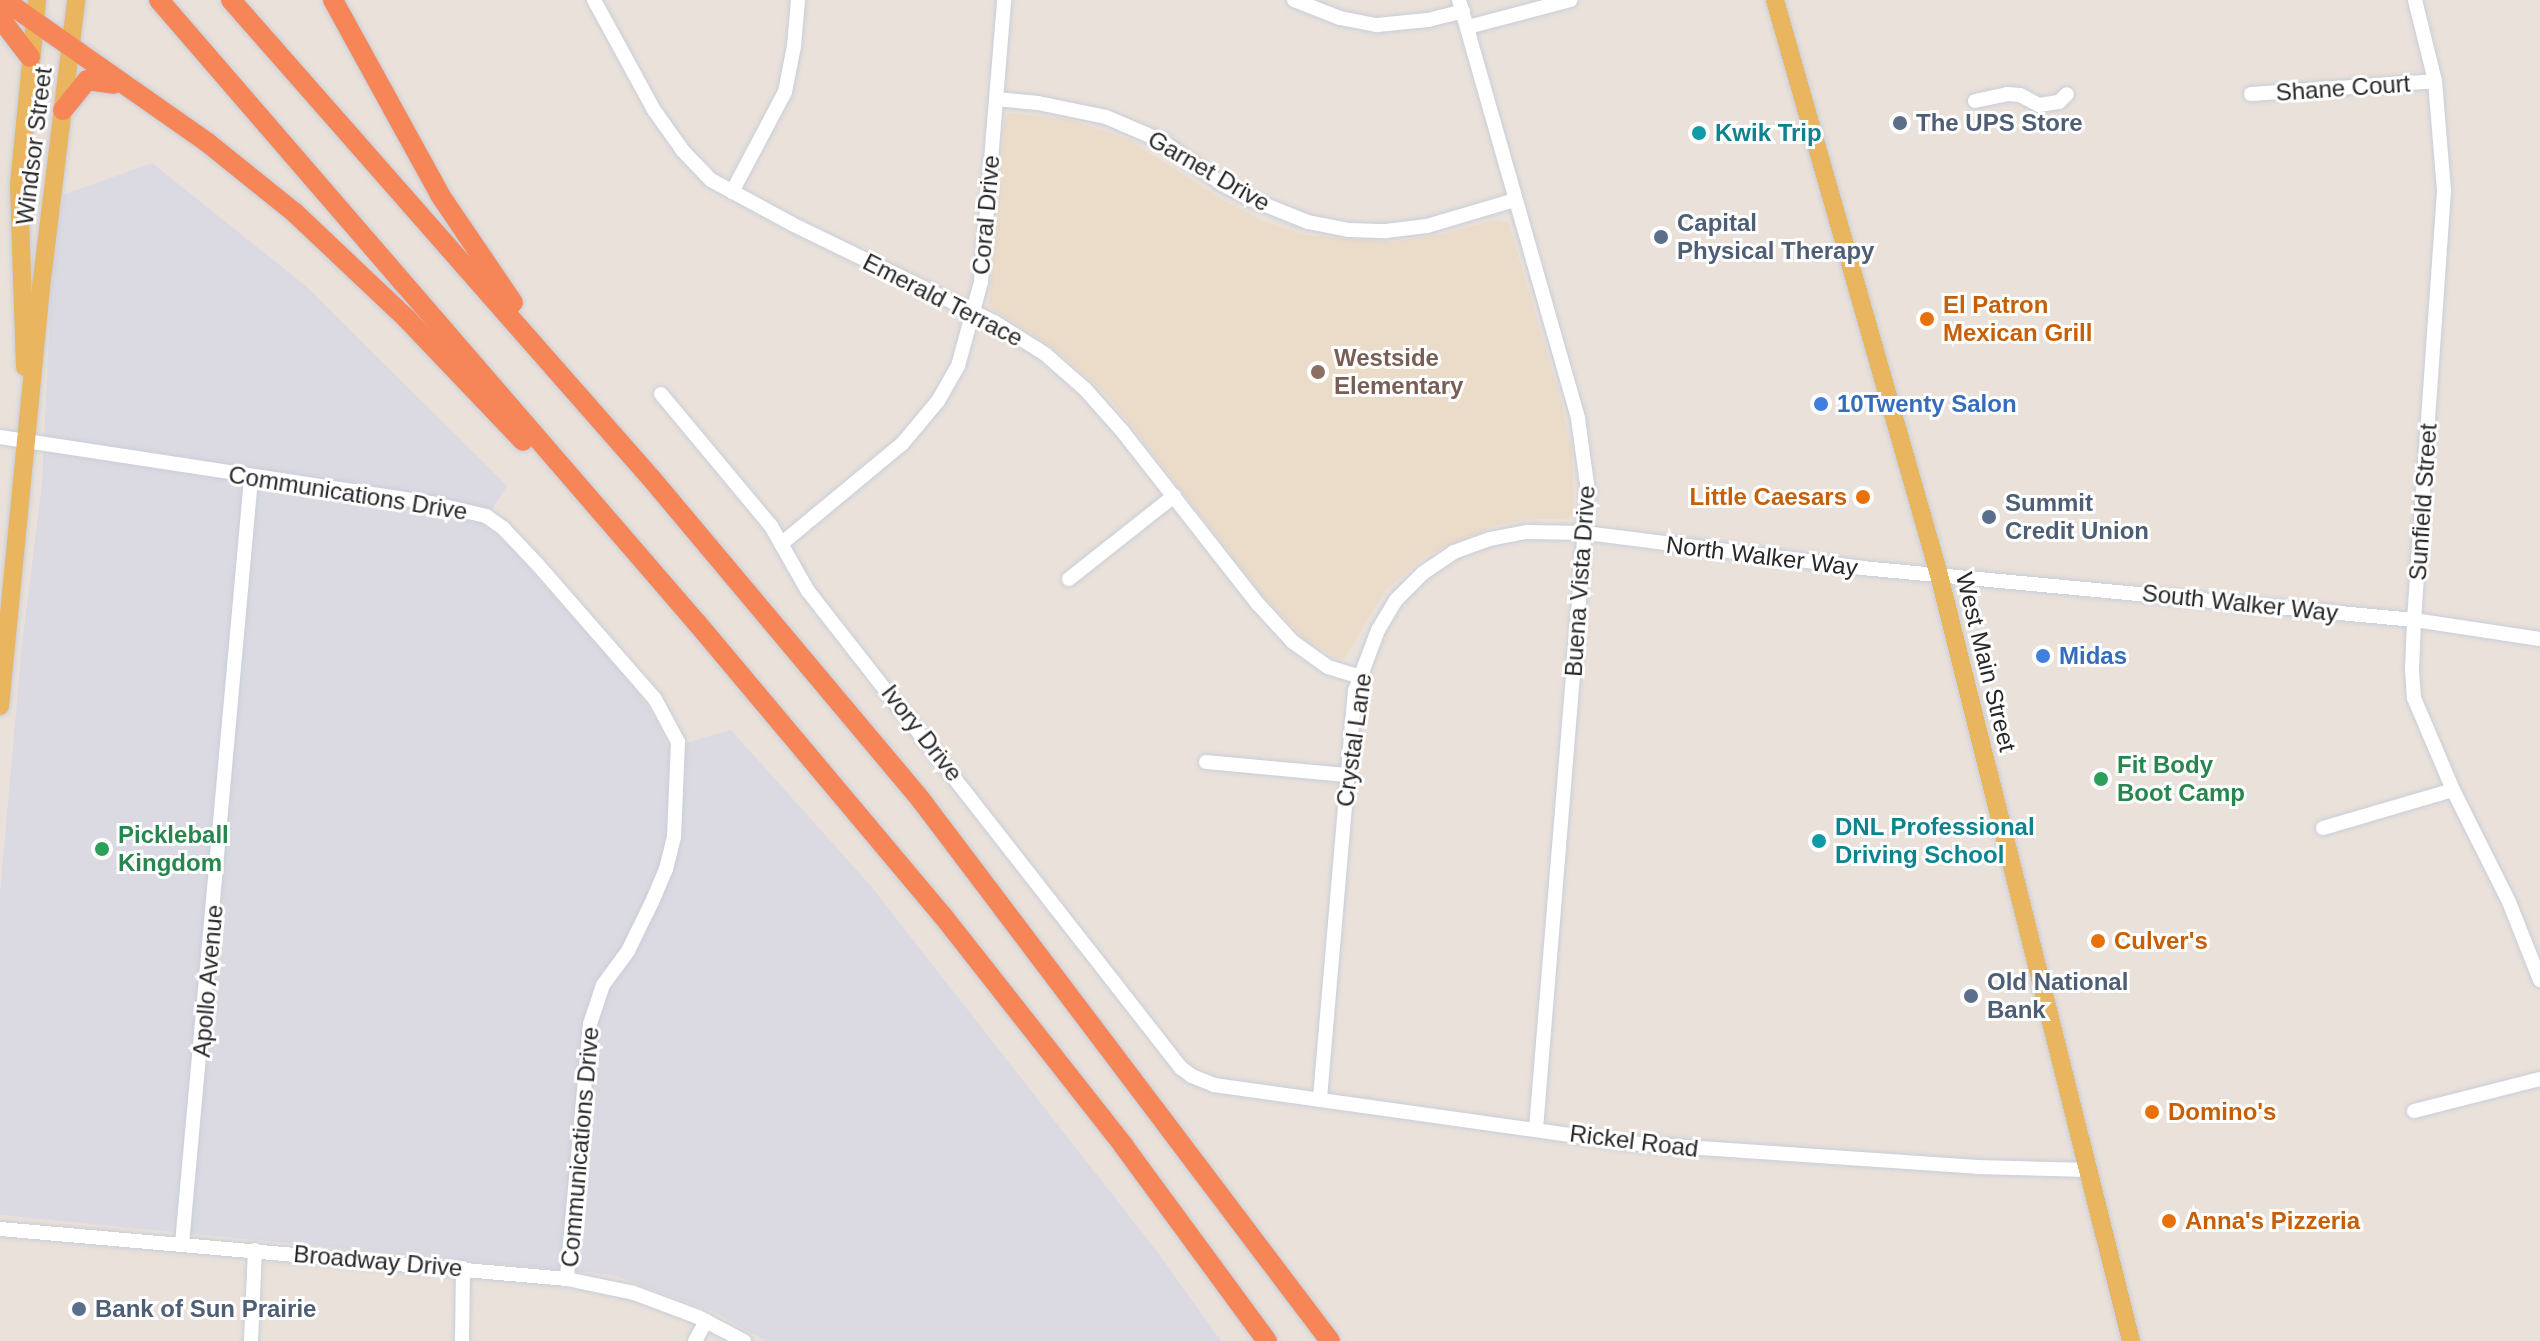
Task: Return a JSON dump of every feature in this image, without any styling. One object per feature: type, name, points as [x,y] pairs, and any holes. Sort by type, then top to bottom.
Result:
[{"type":"highway","points":[[4,0],[35,10],[70,48],[208,143],[295,213],[407,319],[697,623]]},
{"type":"highway","points":[[159,0],[697,623],[943,916],[1123,1145],[1267,1341]]},
{"type":"highway","points":[[231,0],[614,436],[921,800],[1330,1341]]},
{"type":"highway","points":[[333,0],[440,195],[484,265],[614,436]]},
{"type":"highway","points":[[0,18],[30,57]]},
{"type":"highway","points":[[63,110],[87,80],[122,86]]},
{"type":"main road","name":"Windsor Street","points":[[0,706],[41,287],[76,0]]},
{"type":"main road","name":"West Main Street","points":[[1775,0],[1939,575],[2131,1341]]},
{"type":"main road","name":"Windsor Street","points":[[28,441],[19,185],[35,10]]},
{"type":"street","name":"Emerald Terrace","points":[[594,0],[654,110],[683,151],[711,180],[973,313],[1045,354],[1085,389],[1258,604],[1293,642],[1328,667],[1360,677]]},
{"type":"street","points":[[732,192],[785,92],[794,46],[798,0]]},
{"type":"street","name":"Coral Drive","points":[[781,544],[866,476],[918,426],[958,366],[981,282],[1004,0]]},
{"type":"street","points":[[1294,0],[1340,18],[1377,25],[1428,20],[1461,5]]},
{"type":"street","points":[[1468,27],[1570,0]]},
{"type":"street","name":"Sunfield Street","points":[[2415,0],[2435,81],[2444,191],[2414,620],[2414,698],[2453,790],[2509,902],[2540,980]]},
{"type":"street","name":"Buena Vista Drive","points":[[1461,5],[1578,419],[1586,460],[1586,533],[1536,1129]]},
{"type":"street","name":"Shane Court","points":[[2251,94],[2435,81]]},
{"type":"street","points":[[1975,101],[2007,94],[2020,95],[2039,105],[2059,102],[2067,94]]},
{"type":"street","name":"Garnet Drive","points":[[996,99],[1076,109],[1120,122],[1162,141],[1243,195],[1308,222],[1349,230],[1386,231],[1427,226],[1515,200]]},
{"type":"street","name":"Ivory Drive","points":[[661,394],[771,526],[808,591],[1186,1072]]},
{"type":"street","name":"Communications Drive","points":[[0,437],[471,510],[496,521],[655,699],[678,742],[675,822],[666,869],[628,951],[603,985],[590,1024],[567,1279]]},
{"type":"street","name":"Apollo Avenue","points":[[182,1244],[251,478]]},
{"type":"street","points":[[1069,579],[1174,496]]},
{"type":"street","name":"Crystal Lane","points":[[1320,1098],[1347,775],[1360,677],[1378,630],[1396,600],[1423,573],[1454,552],[1490,539],[1527,532],[1586,533]]},
{"type":"street","name":"North Walker Way","points":[[1586,533],[1939,575]]},
{"type":"street","name":"South Walker Way","points":[[1939,575],[2414,620],[2540,639]]},
{"type":"street","points":[[1206,762],[1347,775]]},
{"type":"street","points":[[2323,828],[2453,790]]},
{"type":"street","name":"Rickel Road","points":[[1186,1072],[1214,1085],[1668,1147],[2046,1171],[2088,1170]]},
{"type":"street","points":[[2414,1111],[2540,1079]]},
{"type":"street","name":"Broadway Drive","points":[[0,1229],[567,1279],[634,1293],[706,1321],[744,1341]]},
{"type":"street","points":[[251,1341],[255,1250]]},
{"type":"street","points":[[462,1341],[463,1268]]},
{"type":"street","points":[[695,1341],[706,1321]]},
{"type":"shaded area","name":"Westside Elementary","points":[[1010,113],[1071,120],[1128,139],[1221,199],[1263,221],[1305,235],[1391,242],[1444,234],[1492,221],[1508,222],[1559,393],[1572,451],[1574,515],[1566,519],[1534,519],[1497,525],[1427,555],[1385,591],[1345,658],[1338,659],[1304,639],[1265,598],[1107,395],[1059,352],[989,306],[1005,118]]},
{"type":"shaded area","points":[[152,163],[307,287],[507,486],[483,524],[512,549],[630,681],[657,721],[668,748],[731,730],[870,885],[1159,1254],[1221,1341],[766,1341],[712,1311],[613,1275],[0,1215],[0,893],[22,645],[42,484],[52,270],[63,195]]},
{"type":"place","name":"The UPS Store","points":[[1900,123]]},
{"type":"place","name":"Kwik Trip","points":[[1699,133]]},
{"type":"place","name":"Capital Physical Therapy","points":[[1661,237]]},
{"type":"place","name":"El Patron Mexican Grill","points":[[1927,319]]},
{"type":"place","name":"Westside Elementary","points":[[1318,372]]},
{"type":"place","name":"10Twenty Salon","points":[[1821,404]]},
{"type":"place","name":"Little Caesars","points":[[1863,497]]},
{"type":"place","name":"Summit Credit Union","points":[[1989,517]]},
{"type":"place","name":"Midas","points":[[2043,656]]},
{"type":"place","name":"Fit Body Boot Camp","points":[[2101,779]]},
{"type":"place","name":"DNL Professional Driving School","points":[[1819,841]]},
{"type":"place","name":"Pickleball Kingdom","points":[[102,849]]},
{"type":"place","name":"Culver's","points":[[2098,941]]},
{"type":"place","name":"Old National Bank","points":[[1971,996]]},
{"type":"place","name":"Domino's","points":[[2152,1112]]},
{"type":"place","name":"Anna's Pizzeria","points":[[2169,1221]]},
{"type":"place","name":"Bank of Sun Prairie","points":[[79,1309]]}]
